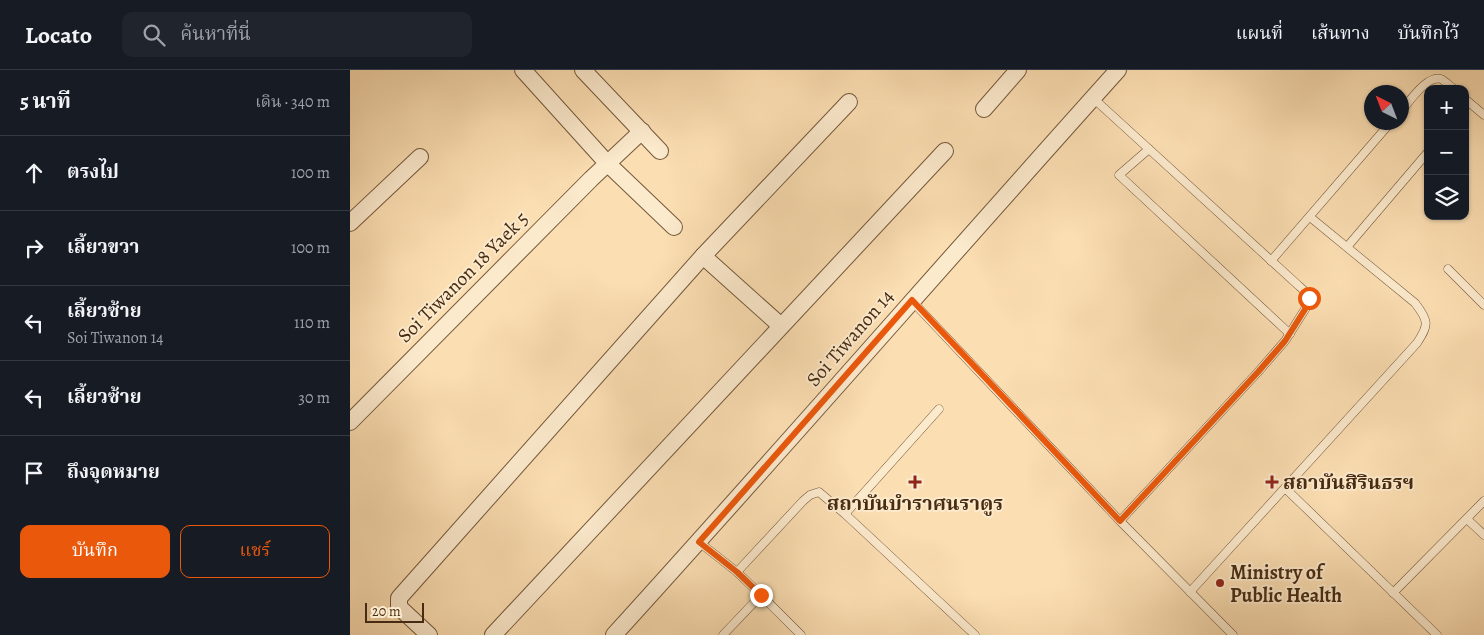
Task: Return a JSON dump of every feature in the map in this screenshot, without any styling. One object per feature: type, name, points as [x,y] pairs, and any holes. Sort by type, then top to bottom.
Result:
[{"type":"street","points":[[523,70],[607,163],[674,227]]},
{"type":"street","points":[[583,70],[660,150]]},
{"type":"street","points":[[984,109],[1018,70]]},
{"type":"street","name":"Soi Tiwanon 14","points":[[614,635],[699,542],[1118,70]]},
{"type":"street","points":[[429,635],[399,606],[398,598],[703,256],[849,102]]},
{"type":"street","name":"Soi Tiwanon 18 Yaek 5","points":[[350,422],[607,163],[642,132]]},
{"type":"street","points":[[493,635],[946,151]]},
{"type":"street","points":[[350,222],[420,157]]},
{"type":"street","points":[[703,256],[781,326]]},
{"type":"lane","points":[[1409,102],[1422,86],[1432,79],[1442,79],[1449,85]]},
{"type":"lane","points":[[1093,98],[1299,286],[1309,298],[1309,303],[1290,334],[1258,372],[1120,521]]},
{"type":"lane","points":[[1469,104],[1484,115]]},
{"type":"lane","points":[[1271,261],[1384,130]]},
{"type":"lane","points":[[1149,149],[1119,175],[1290,334]]},
{"type":"lane","points":[[1347,247],[1424,157]]},
{"type":"lane","points":[[1190,592],[1417,343],[1425,331],[1427,323],[1415,303],[1310,217]]},
{"type":"lane","points":[[1448,269],[1484,305]]},
{"type":"lane","points":[[912,300],[1120,521],[1233,635]]},
{"type":"lane","points":[[845,514],[940,409]]},
{"type":"lane","points":[[1285,488],[1437,635]]},
{"type":"lane","points":[[737,572],[810,495],[819,492],[975,635]]},
{"type":"lane","points":[[1393,593],[1484,501]]},
{"type":"lane","points":[[1467,519],[1484,535]]},
{"type":"lane","points":[[699,542],[737,572],[801,635]]},
{"type":"lane","points":[[723,635],[761,595]]},
{"type":"place","name":"สถาบันบำราศนราดูร","points":[[915,482]]},
{"type":"place","name":"สถาบันสิรินธรฯ","points":[[1272,482]]},
{"type":"place","name":"Ministry of Public Health","points":[[1220,583]]},
{"type":"route","points":[[761,595],[737,572],[699,542],[912,300],[1120,521],[1285,341],[1309,303],[1309,298]]}]
